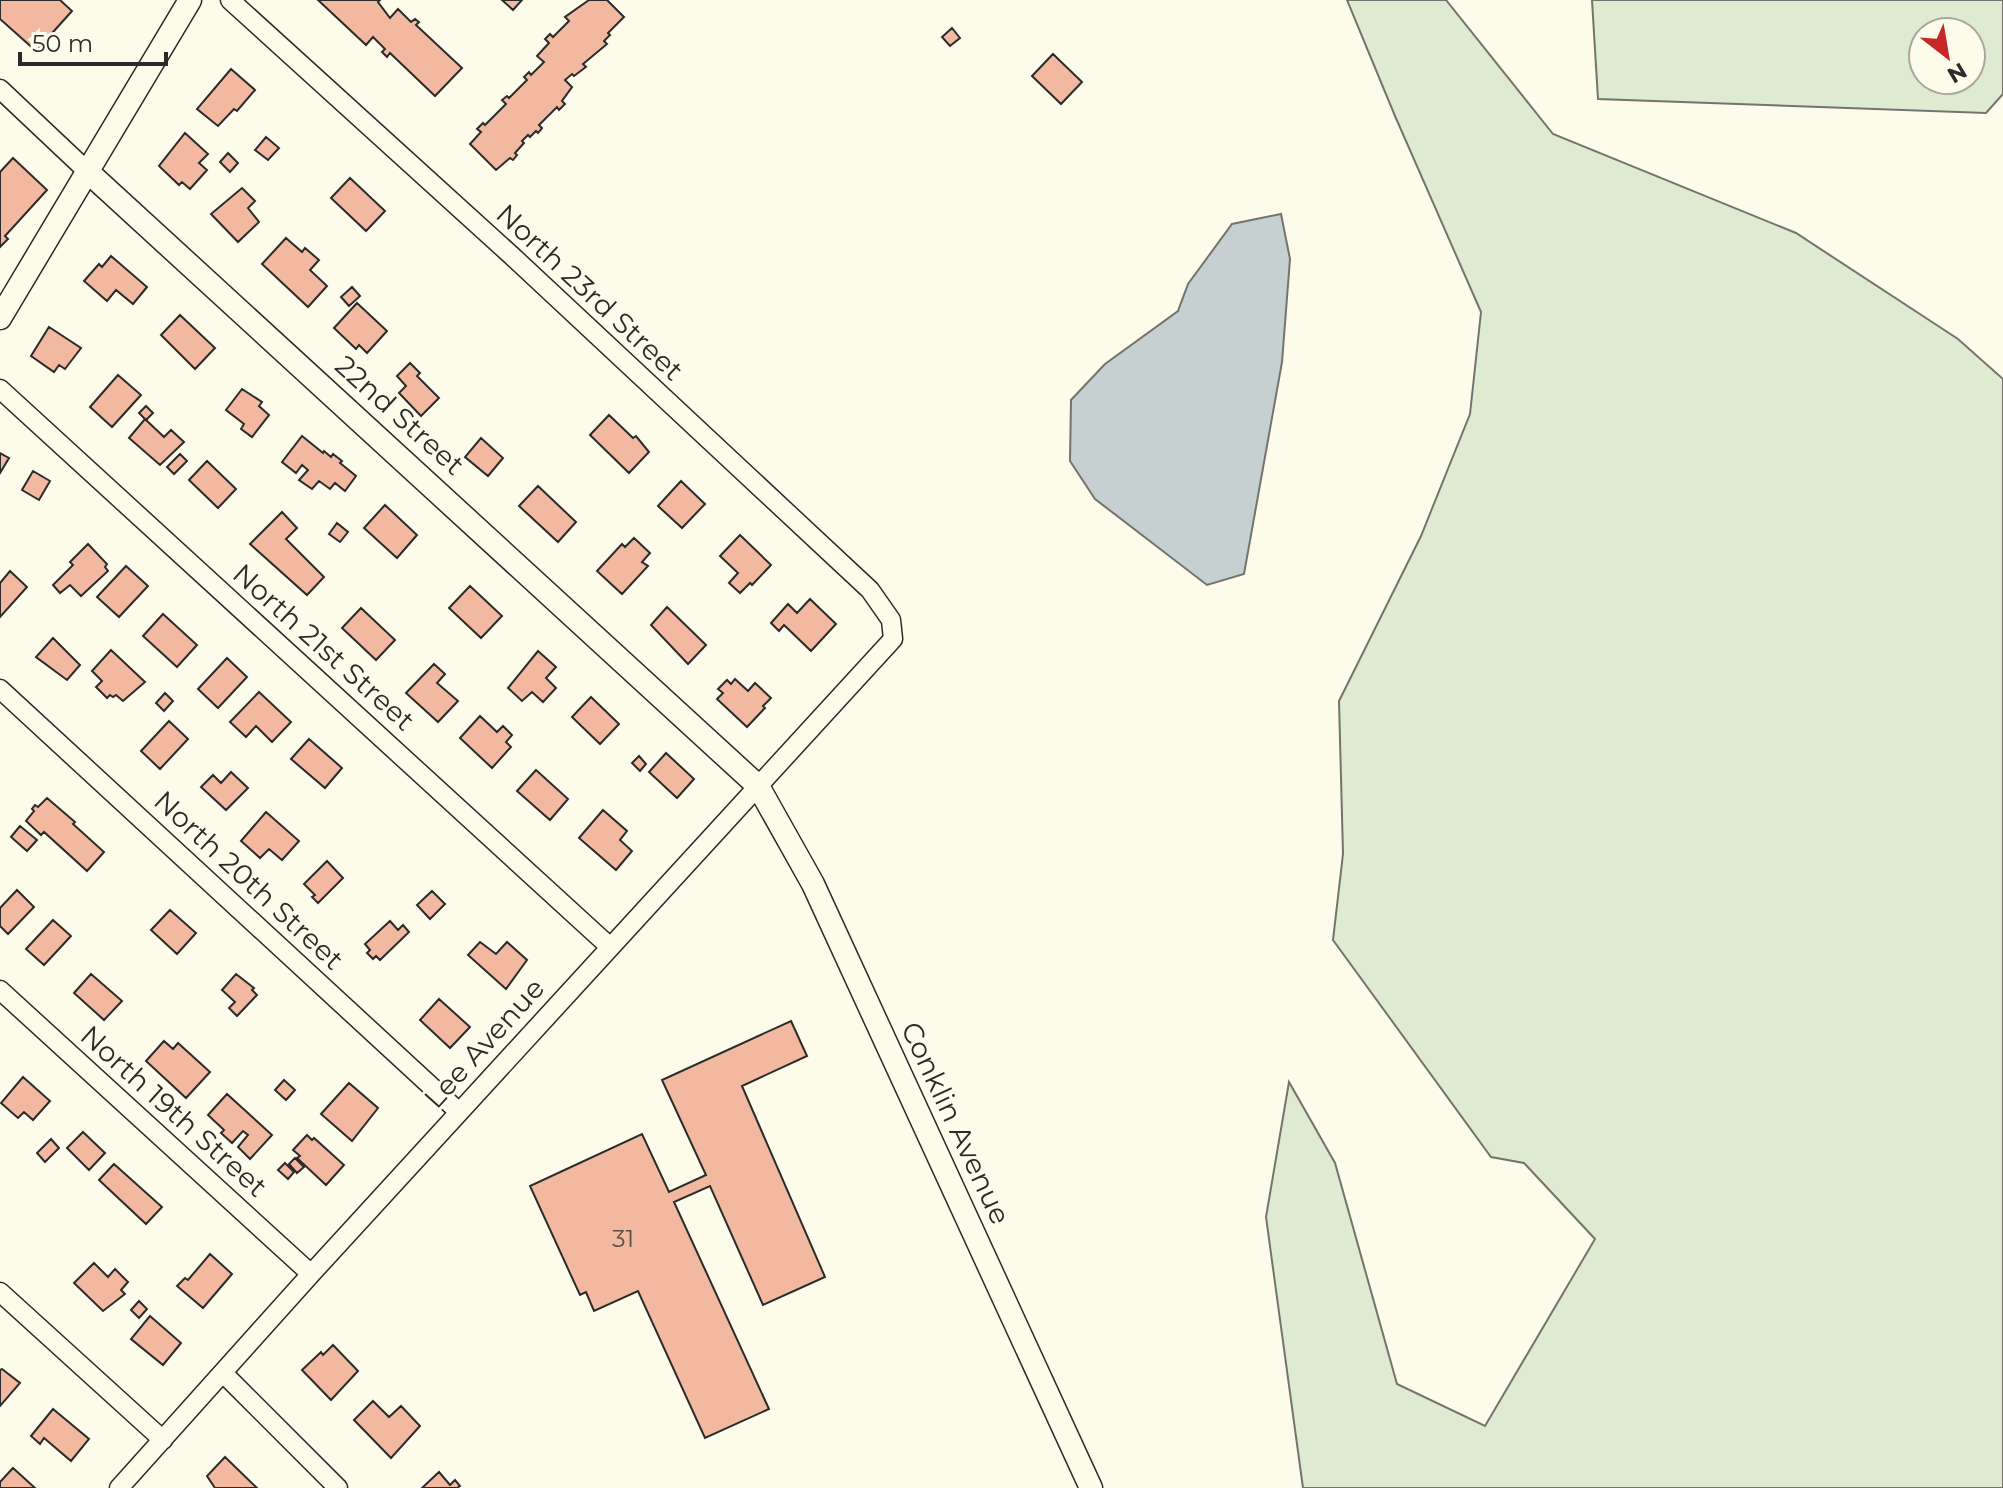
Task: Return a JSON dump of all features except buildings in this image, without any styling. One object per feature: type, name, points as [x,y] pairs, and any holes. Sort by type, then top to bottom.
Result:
[{"type":"street","points":[[0,318],[190,0]]},
{"type":"street","name":"North 23rd Street","points":[[230,0],[511,255],[870,590],[891,620],[893,639]]},
{"type":"street","name":"22nd Street","points":[[2,95],[758,786]]},
{"type":"street","name":"North 21st Street","points":[[0,389],[610,947]]},
{"type":"street","name":"Lee Avenue","points":[[119,1488],[893,639]]},
{"type":"street","name":"North 20th Street","points":[[0,689],[459,1112]]},
{"type":"street","name":"Conklin Avenue","points":[[758,786],[820,898],[1091,1488]]},
{"type":"street","name":"North 19th Street","points":[[0,990],[311,1274]]},
{"type":"street","points":[[0,1292],[163,1440]]},
{"type":"street","points":[[223,1373],[338,1488]]},
{"type":"green space","points":[[1347,0],[1446,0],[1553,134],[1796,233],[1958,339],[2003,379],[2003,1488],[1303,1488],[1266,1217],[1289,1082],[1335,1163],[1397,1384],[1485,1426],[1595,1239],[1524,1163],[1491,1157],[1333,940],[1343,854],[1339,701],[1421,536],[1470,414],[1481,312]]},
{"type":"green space","points":[[1592,0],[2003,0],[2003,94],[1986,113],[1598,99]]},
{"type":"shaded area","points":[[1281,214],[1290,259],[1282,362],[1244,574],[1207,585],[1095,499],[1070,461],[1071,400],[1105,364],[1178,311],[1188,284],[1232,224]]}]
